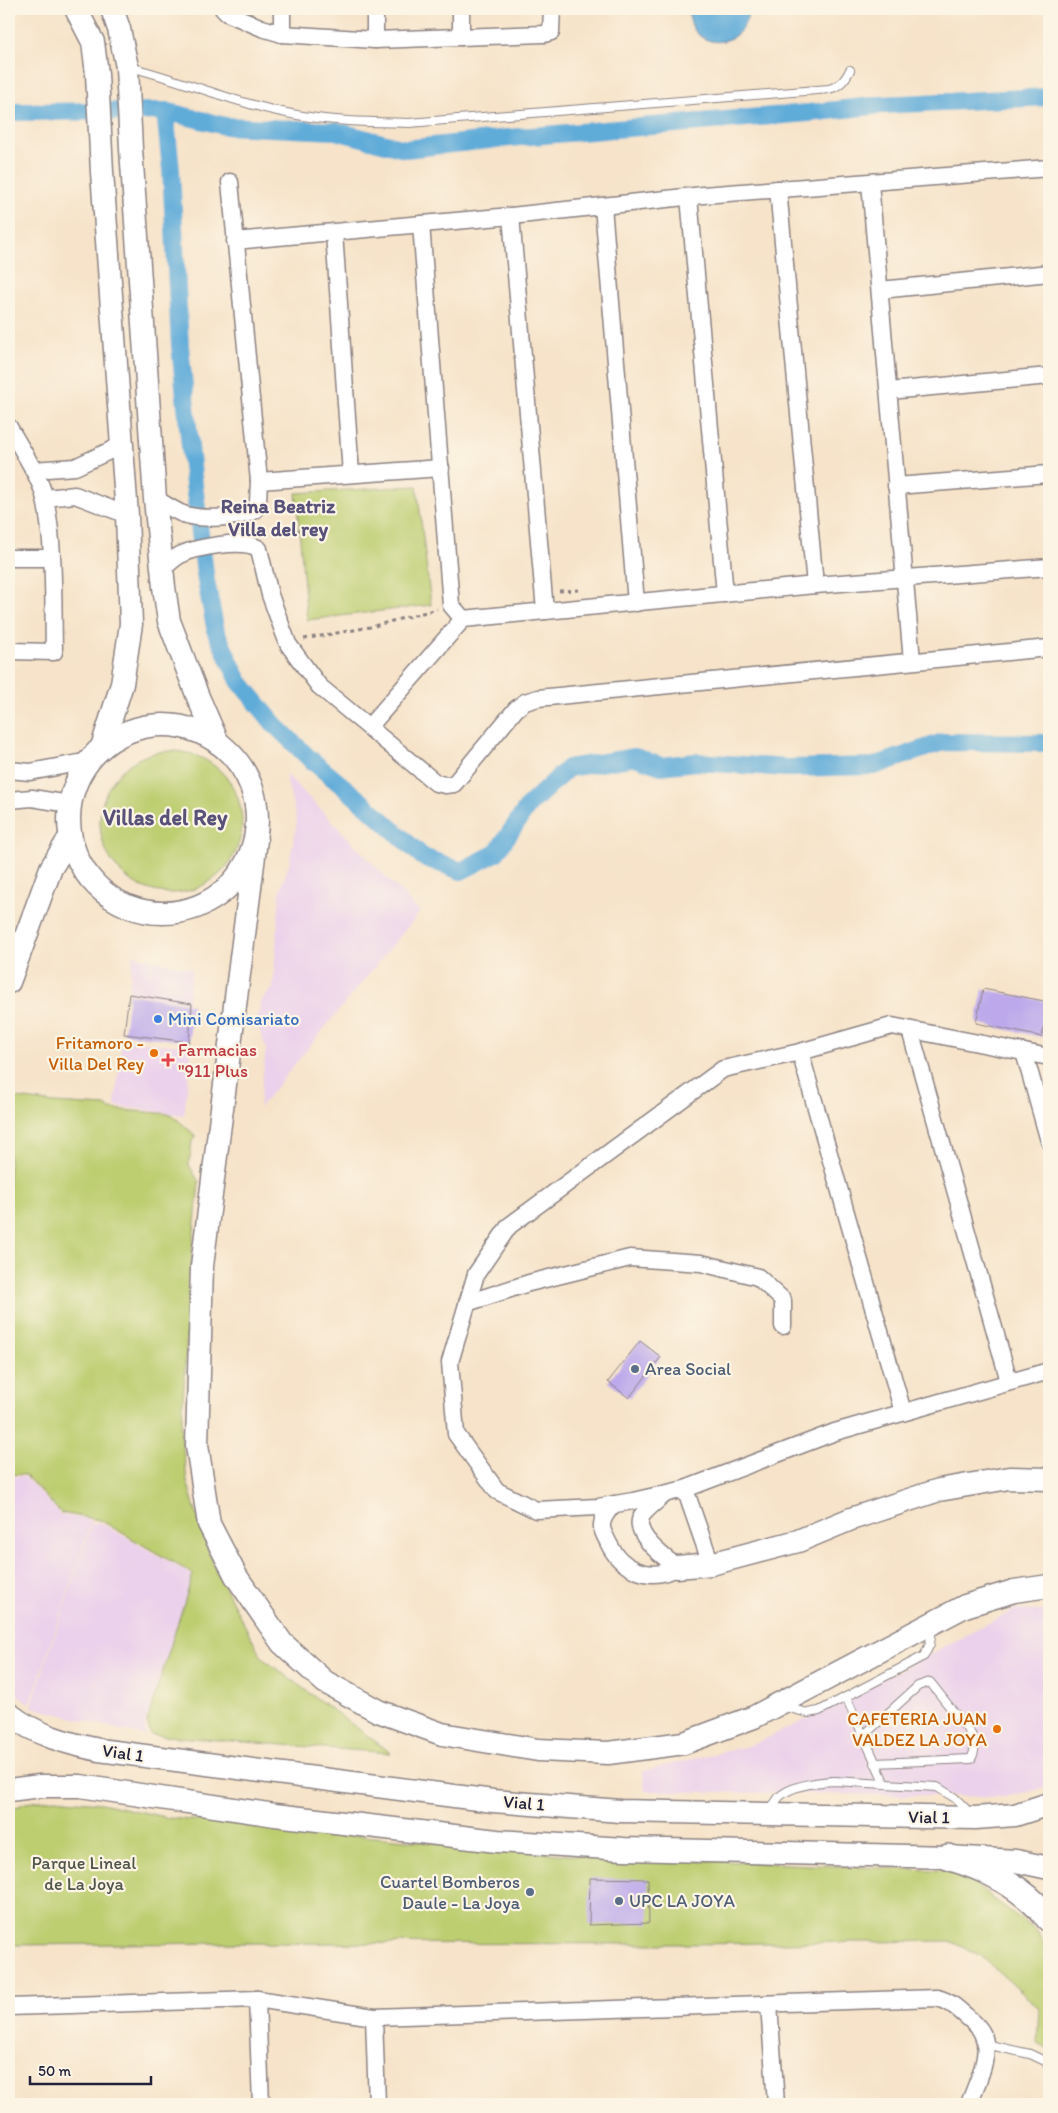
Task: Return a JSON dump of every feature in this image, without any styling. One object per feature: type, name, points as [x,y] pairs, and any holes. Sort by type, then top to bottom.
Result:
[{"type":"main road","points":[[948,1857],[978,1867],[1012,1884],[1031,1899],[1049,1919]]},
{"type":"street","points":[[76,9],[93,42],[97,74],[120,446],[127,515],[131,624],[122,684],[95,754],[76,781],[69,804],[68,821],[70,837],[81,867],[102,892],[130,908],[162,914],[194,909],[222,893],[244,869],[256,840]]},
{"type":"street","points":[[112,9],[119,29],[127,67],[155,499],[162,570],[170,620],[198,697],[218,743]]},
{"type":"street","points":[[223,9],[227,13],[262,28],[282,34],[375,40],[544,34],[551,32],[552,9]]},
{"type":"street","points":[[282,9],[282,34]]},
{"type":"street","points":[[374,9],[375,40]]},
{"type":"street","points":[[461,9],[461,37]]},
{"type":"street","points":[[235,241],[778,189],[1049,168]]},
{"type":"street","points":[[155,499],[183,514],[231,517],[250,514],[255,510],[258,502],[259,481],[230,182]]},
{"type":"street","points":[[870,183],[912,661]]},
{"type":"street","points":[[778,189],[815,585]]},
{"type":"street","points":[[689,197],[725,594]]},
{"type":"street","points":[[603,206],[636,603]]},
{"type":"street","points":[[511,216],[545,611]]},
{"type":"street","points":[[421,224],[452,605],[463,619]]},
{"type":"street","points":[[334,233],[351,474]]},
{"type":"street","points":[[880,290],[1049,273]]},
{"type":"street","points":[[889,391],[1049,376]]},
{"type":"street","points":[[9,427],[33,470],[45,498],[52,558],[54,652],[9,651]]},
{"type":"street","points":[[33,470],[75,467],[120,446]]},
{"type":"street","points":[[259,481],[441,468]]},
{"type":"street","points":[[896,486],[1049,474]]},
{"type":"street","points":[[45,498],[75,495],[127,515]]},
{"type":"street","points":[[162,570],[172,560],[199,549],[253,544],[259,548],[270,595],[288,644],[320,686],[436,782],[445,786],[454,784],[516,709],[525,702],[538,698],[1049,648]]},
{"type":"street","points":[[9,558],[52,558]]},
{"type":"street","points":[[369,727],[463,619],[815,585],[1049,567]]},
{"type":"street","points":[[9,770],[30,772],[95,754],[128,732],[159,725],[190,729],[218,743],[238,762],[252,786],[258,812],[256,840],[202,1266],[197,1446],[208,1524],[236,1576],[282,1643],[325,1682],[378,1710],[442,1734],[538,1750],[608,1753],[684,1743],[754,1717],[965,1606],[1014,1591],[1049,1586]]},
{"type":"street","points":[[9,800],[32,798],[69,804]]},
{"type":"street","points":[[9,982],[51,868],[70,837]]},
{"type":"street","points":[[1049,1057],[892,1026],[800,1052],[723,1069],[509,1226],[476,1274],[450,1362],[456,1434],[497,1491],[536,1510],[614,1504],[685,1489],[835,1432],[1049,1371]]},
{"type":"street","points":[[910,1030],[1009,1382]]},
{"type":"street","points":[[800,1052],[903,1412]]},
{"type":"street","points":[[1024,1052],[1049,1141]]},
{"type":"street","points":[[467,1303],[529,1284],[630,1258],[702,1263],[758,1276],[782,1300],[782,1326]]},
{"type":"street","points":[[614,1504],[603,1517],[601,1526],[611,1549],[624,1565],[641,1574],[669,1572],[677,1567],[711,1564],[798,1541],[851,1518],[939,1490],[1008,1478],[1049,1479]]},
{"type":"street","points":[[685,1489],[711,1564]]},
{"type":"street","points":[[666,1493],[642,1515],[640,1524],[655,1551],[677,1567]]},
{"type":"street","name":"Vial 1","points":[[9,1714],[38,1733],[75,1745],[239,1769],[493,1801],[620,1811],[975,1818],[1015,1815],[1049,1804]]},
{"type":"street","points":[[9,1790],[40,1786],[80,1786],[275,1815],[497,1841],[556,1845],[948,1857],[1016,1861],[1049,1868]]},
{"type":"street","points":[[9,2007],[257,1999],[374,2017],[937,1998],[952,2004],[979,2027],[983,2034],[985,2044],[983,2064],[969,2104]]},
{"type":"street","points":[[257,1999],[261,2104]]},
{"type":"street","points":[[769,2004],[776,2104]]},
{"type":"street","points":[[374,2017],[377,2104]]},
{"type":"lane","points":[[127,67],[162,75],[252,104],[302,116],[353,122],[400,123],[534,114],[650,102],[829,89],[838,87],[845,80],[850,70]]},
{"type":"lane","points":[[778,1705],[798,1712],[808,1713],[819,1710],[924,1656],[930,1644],[932,1623]]},
{"type":"lane","points":[[863,1736],[918,1686],[930,1682],[974,1740],[974,1753],[971,1759],[875,1763]]},
{"type":"lane","points":[[846,1697],[885,1784]]},
{"type":"lane","points":[[768,1814],[780,1796],[819,1782],[937,1787],[955,1798],[975,1818]]},
{"type":"lane","points":[[985,2044],[1030,2054],[1049,2063]]},
{"type":"path","points":[[542,592],[588,589]]},
{"type":"path","points":[[298,640],[370,627],[452,605]]},
{"type":"shaded area","points":[[285,773],[420,912],[259,1108],[266,1048],[256,1021],[262,1000],[273,988],[280,891],[289,864],[297,821]]},
{"type":"shaded area","points":[[133,955],[192,969],[188,1002],[129,993]]},
{"type":"shaded area","points":[[122,1040],[192,1047],[184,1115],[115,1106]]},
{"type":"shaded area","points":[[9,1476],[25,1477],[61,1515],[92,1520],[32,1700],[28,1703],[9,1687]]},
{"type":"shaded area","points":[[99,1522],[192,1575],[145,1724],[145,1736],[31,1707],[92,1523]]},
{"type":"shaded area","points":[[1014,1610],[1049,1611],[1049,1784],[1044,1788],[1004,1797],[645,1791],[643,1771],[752,1745],[797,1724]]},
{"type":"green space","points":[[417,486],[431,605],[307,620],[296,493]]},
{"type":"green space","points":[[171,751],[185,752],[198,756],[211,763],[221,772],[230,782],[237,795],[241,808],[241,836],[237,849],[230,862],[221,872],[211,881],[198,888],[185,892],[171,893],[157,892],[144,888],[131,881],[121,872],[112,862],[105,849],[101,836],[100,822],[101,808],[105,795],[112,782],[121,772],[131,763],[144,756],[157,752]]},
{"type":"green space","points":[[11,1097],[54,1103],[106,1106],[108,1109],[171,1114],[196,1136],[192,1141],[189,1165],[199,1182],[192,1252],[181,1433],[187,1481],[200,1526],[214,1567],[262,1658],[391,1753],[151,1735],[147,1722],[193,1574],[100,1520],[61,1513],[25,1475],[9,1474],[9,1103]]},
{"type":"green space","name":"Parque Lineal de La Joya","points":[[54,1799],[101,1803],[169,1818],[568,1855],[957,1871],[1039,1933],[1049,1957],[1049,2049],[1037,2044],[1039,2008],[980,1955],[950,1941],[684,1944],[234,1943],[9,1945],[9,1811],[25,1803]]},
{"type":"water","points":[[687,9],[748,9],[742,29],[735,36],[717,42],[700,36],[693,28]]},
{"type":"building","points":[[983,989],[1049,1002],[1042,1037],[976,1023]]},
{"type":"building","name":"Mini Comisariato","points":[[129,994],[192,1004],[189,1042],[124,1034]]},
{"type":"building","name":"Area Social","points":[[640,1341],[661,1357],[629,1398],[608,1382]]},
{"type":"building","name":"UPC LA JOYA","points":[[590,1878],[648,1879],[649,1923],[589,1925]]},
{"type":"waterway","points":[[9,112],[165,111],[225,126],[336,131],[405,149],[881,105],[1049,97]]},
{"type":"waterway","points":[[165,111],[171,170],[180,346],[206,581],[216,632],[239,681],[274,724],[310,759],[369,808],[423,857],[461,871],[496,853],[528,806],[568,768],[635,757],[661,766],[696,762],[788,768],[874,766],[943,742],[1049,743]]},
{"type":"place","name":"Mini Comisariato","points":[[158,1019]]},
{"type":"place","name":"Fritamoro - Villa Del Rey","points":[[154,1053]]},
{"type":"place","name":"Farmacias \"911 Plus","points":[[168,1060]]},
{"type":"place","name":"Area Social","points":[[635,1369]]},
{"type":"place","name":"CAFETERIA JUAN VALDEZ LA JOYA","points":[[997,1729]]},
{"type":"place","name":"Cuartel Bomberos Daule - La Joya","points":[[530,1892]]},
{"type":"place","name":"UPC LA JOYA","points":[[619,1901]]},
{"type":"district","name":"Reina Beatriz Villa del rey","points":[[278,518]]},
{"type":"district","name":"Villas del Rey","points":[[165,817]]}]
